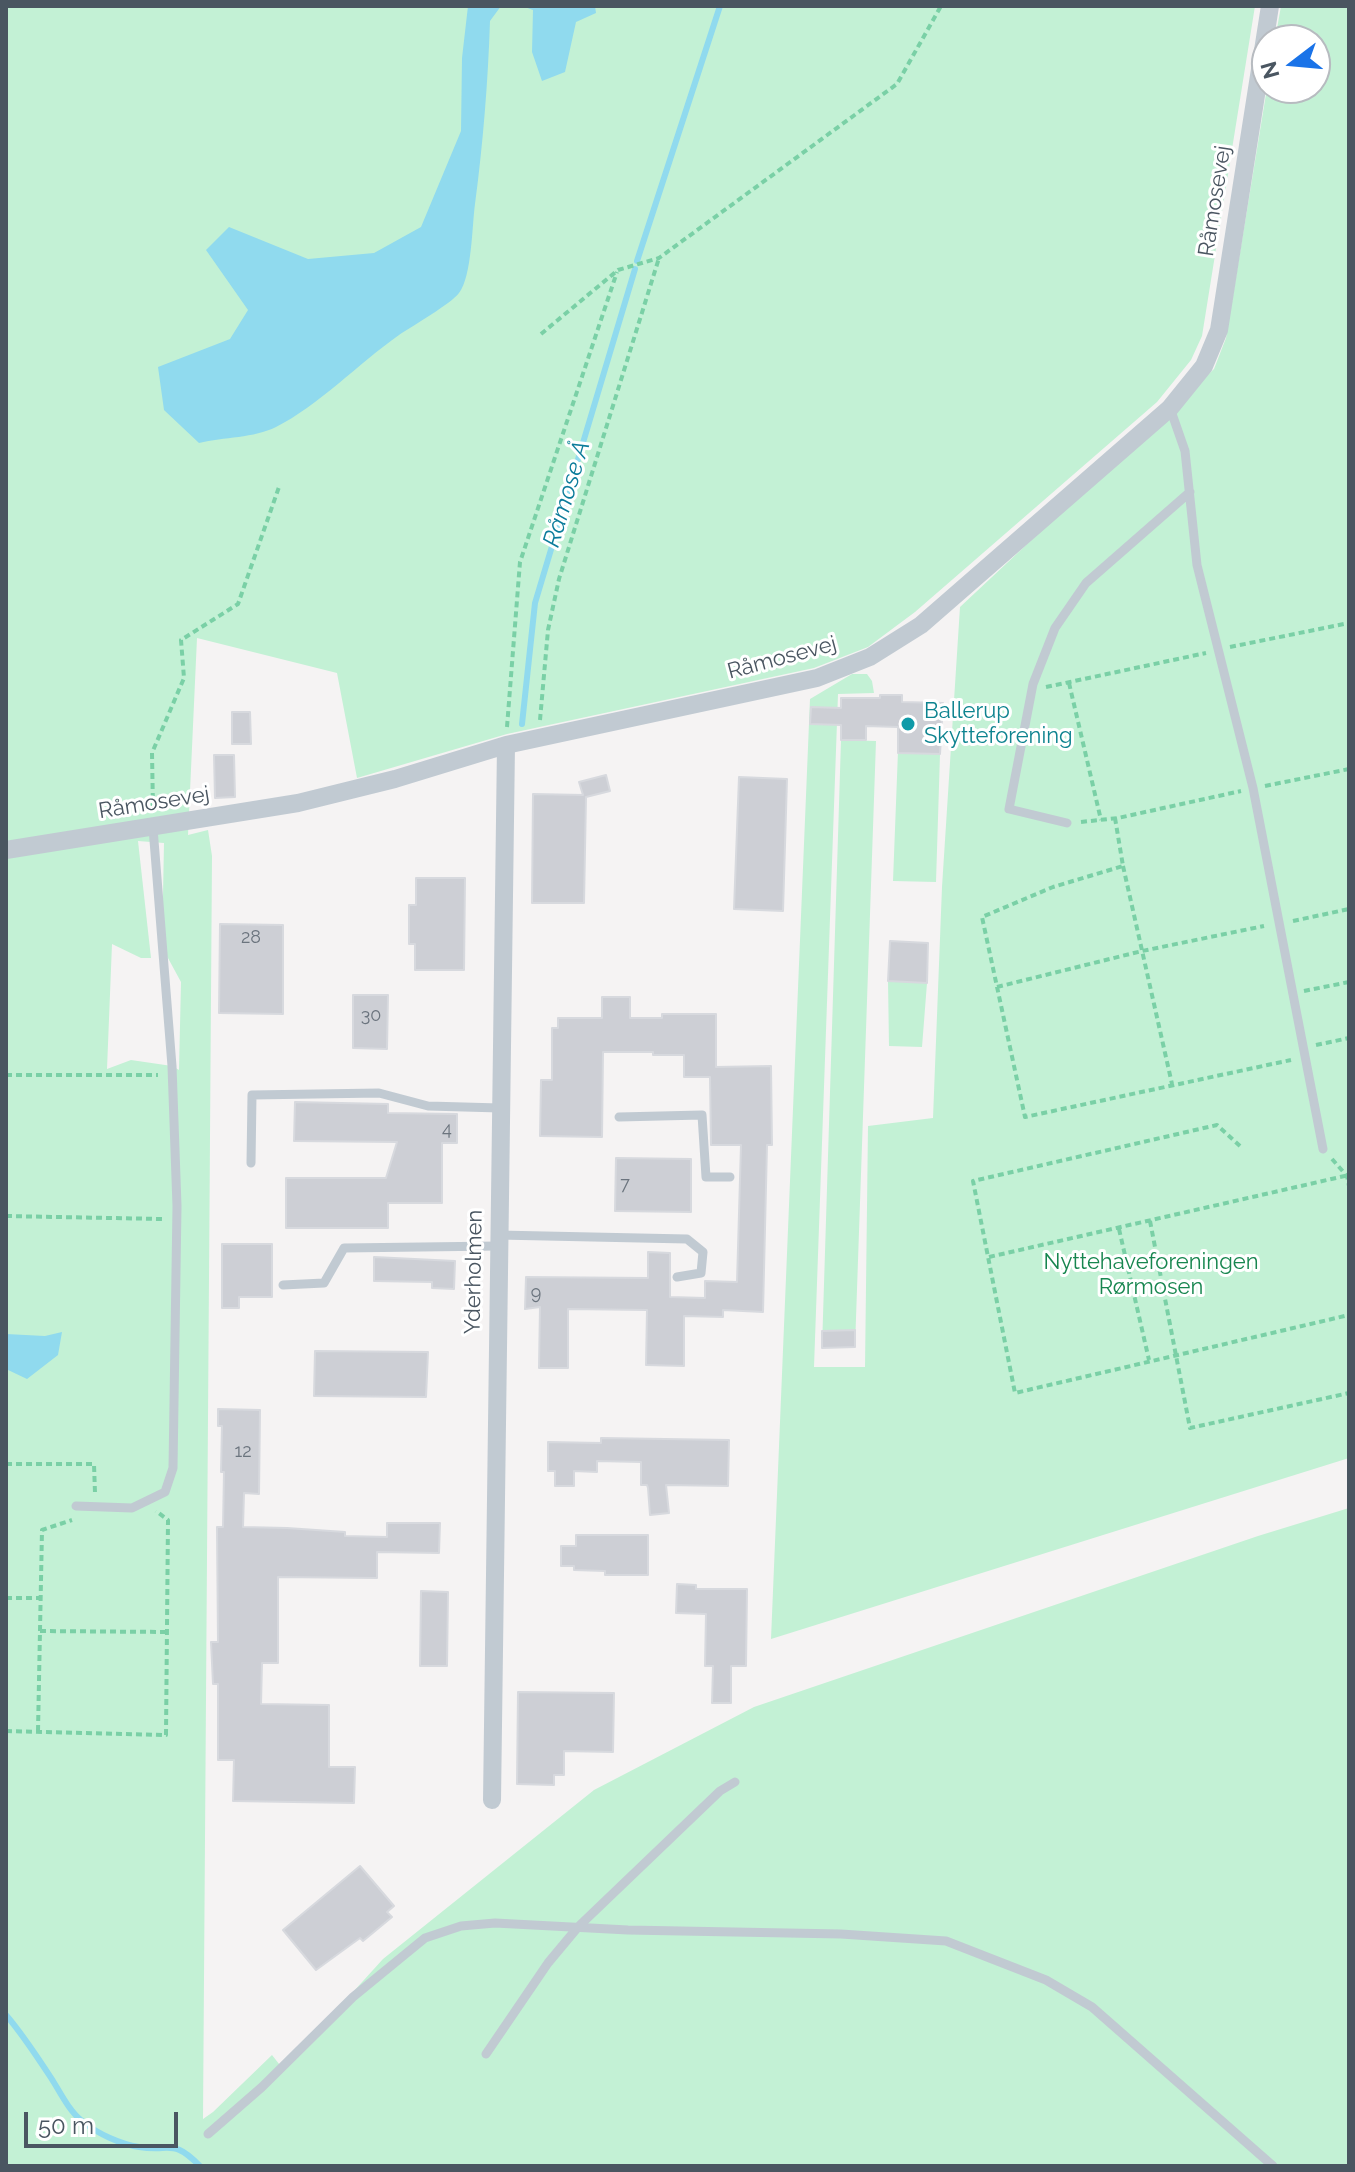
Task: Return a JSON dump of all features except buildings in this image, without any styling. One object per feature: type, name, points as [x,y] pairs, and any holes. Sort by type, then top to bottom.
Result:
[{"type":"street","name":"Råmosevej","points":[[6,850],[298,803],[405,776],[506,745],[817,678],[870,657],[921,625],[1170,408],[1204,366],[1219,330],[1270,6]]},
{"type":"street","name":"Yderholmen","points":[[492,1800],[506,745]]},
{"type":"lane","points":[[1170,408],[1185,451],[1197,565],[1253,788],[1323,1149]]},
{"type":"lane","points":[[1067,823],[1009,809],[1032,690],[1055,628],[1086,583],[1190,492]]},
{"type":"lane","points":[[76,1506],[132,1508],[165,1492],[173,1468],[177,1219],[172,1075],[153,828]]},
{"type":"lane","points":[[251,1163],[252,1095],[379,1093],[428,1106],[500,1108]]},
{"type":"lane","points":[[619,1117],[702,1115],[706,1177],[730,1177]]},
{"type":"lane","points":[[283,1285],[324,1283],[344,1248],[498,1240],[687,1239],[703,1252],[701,1273],[677,1277]]},
{"type":"lane","points":[[486,2054],[548,1963],[578,1927],[720,1791],[735,1782]]},
{"type":"lane","points":[[208,2134],[262,2087],[353,1997],[425,1938],[461,1926],[495,1923],[841,1934],[946,1941],[1046,1980],[1092,2007],[1273,2166]]},
{"type":"path","points":[[541,334],[618,270],[659,258],[897,84],[941,6]]},
{"type":"path","points":[[540,720],[548,630],[559,579],[659,258]]},
{"type":"path","points":[[506,745],[520,562],[618,270]]},
{"type":"path","points":[[153,828],[152,753],[184,678],[181,640],[238,604],[279,487]]},
{"type":"path","points":[[1032,690],[1349,623]]},
{"type":"path","points":[[1069,683],[1101,820]]},
{"type":"path","points":[[1067,823],[1115,818],[1349,769]]},
{"type":"path","points":[[1115,818],[1172,1084]]},
{"type":"path","points":[[1123,866],[1053,887],[982,917],[1025,1117],[1304,1052],[1349,1038]]},
{"type":"path","points":[[997,987],[1142,951],[1349,909]]},
{"type":"path","points":[[1292,993],[1349,982]]},
{"type":"path","points":[[6,1075],[172,1075]]},
{"type":"path","points":[[1240,1146],[1217,1125],[973,1181],[1015,1393],[1349,1315]]},
{"type":"path","points":[[1323,1149],[1348,1175],[1349,1186]]},
{"type":"path","points":[[989,1257],[1348,1175]]},
{"type":"path","points":[[6,1216],[177,1219]]},
{"type":"path","points":[[1150,1221],[1190,1428],[1349,1393]]},
{"type":"path","points":[[1119,1229],[1149,1360]]},
{"type":"path","points":[[6,1464],[94,1464],[96,1507],[77,1518],[42,1530],[38,1731]]},
{"type":"path","points":[[6,1731],[166,1735],[168,1520],[144,1502]]},
{"type":"path","points":[[6,1598],[41,1598]]},
{"type":"path","points":[[40,1631],[167,1632]]},
{"type":"green space","points":[[6,6],[1255,6],[1202,336],[1191,360],[1157,402],[915,612],[868,647],[814,668],[507,734],[357,778],[337,673],[197,638],[188,835],[208,830],[212,856],[203,2119],[272,2055],[283,2069],[383,1959],[594,1790],[754,1707],[1349,1508],[1349,2166],[6,2166]],"holes":[[[138,841],[164,843],[162,947],[181,982],[179,1070],[172,1066],[131,1060],[107,1069],[112,944],[141,958],[151,958]]]},
{"type":"green space","name":"Nyttehaveforeningen Rørmosen","points":[[1281,6],[1349,6],[1349,1458],[771,1639],[810,699],[852,674],[867,674],[872,681],[874,693],[838,694],[814,1367],[865,1367],[868,1126],[933,1118],[942,887],[960,607],[1214,369],[1226,338],[1264,104],[1331,104],[1331,24],[1278,24]]},
{"type":"green space","points":[[841,740],[876,741],[855,1347],[822,1348]]},
{"type":"green space","points":[[898,751],[940,754],[936,882],[893,881]]},
{"type":"green space","points":[[888,981],[927,983],[922,1047],[889,1046]]},
{"type":"water","points":[[468,6],[501,6],[490,21],[485,112],[471,250],[467,275],[459,293],[384,346],[292,418],[258,433],[199,443],[164,410],[158,367],[230,339],[248,310],[206,250],[229,227],[308,259],[374,253],[421,227],[461,131],[462,58]]},
{"type":"water","points":[[522,6],[595,6],[596,13],[576,22],[565,72],[542,81],[532,52],[533,10]]},
{"type":"water","points":[[62,1332],[58,1355],[27,1379],[6,1369],[6,1334],[45,1336]]},
{"type":"waterway","name":"Råmose Å","points":[[637,261],[720,6]]},
{"type":"waterway","name":"Råmose Å","points":[[522,724],[535,603],[635,269]]},
{"type":"waterway","points":[[6,2015],[82,2121],[124,2144],[177,2149],[200,2166]]},
{"type":"place","name":"Ballerup Skytteforening","points":[[908,724]]}]
